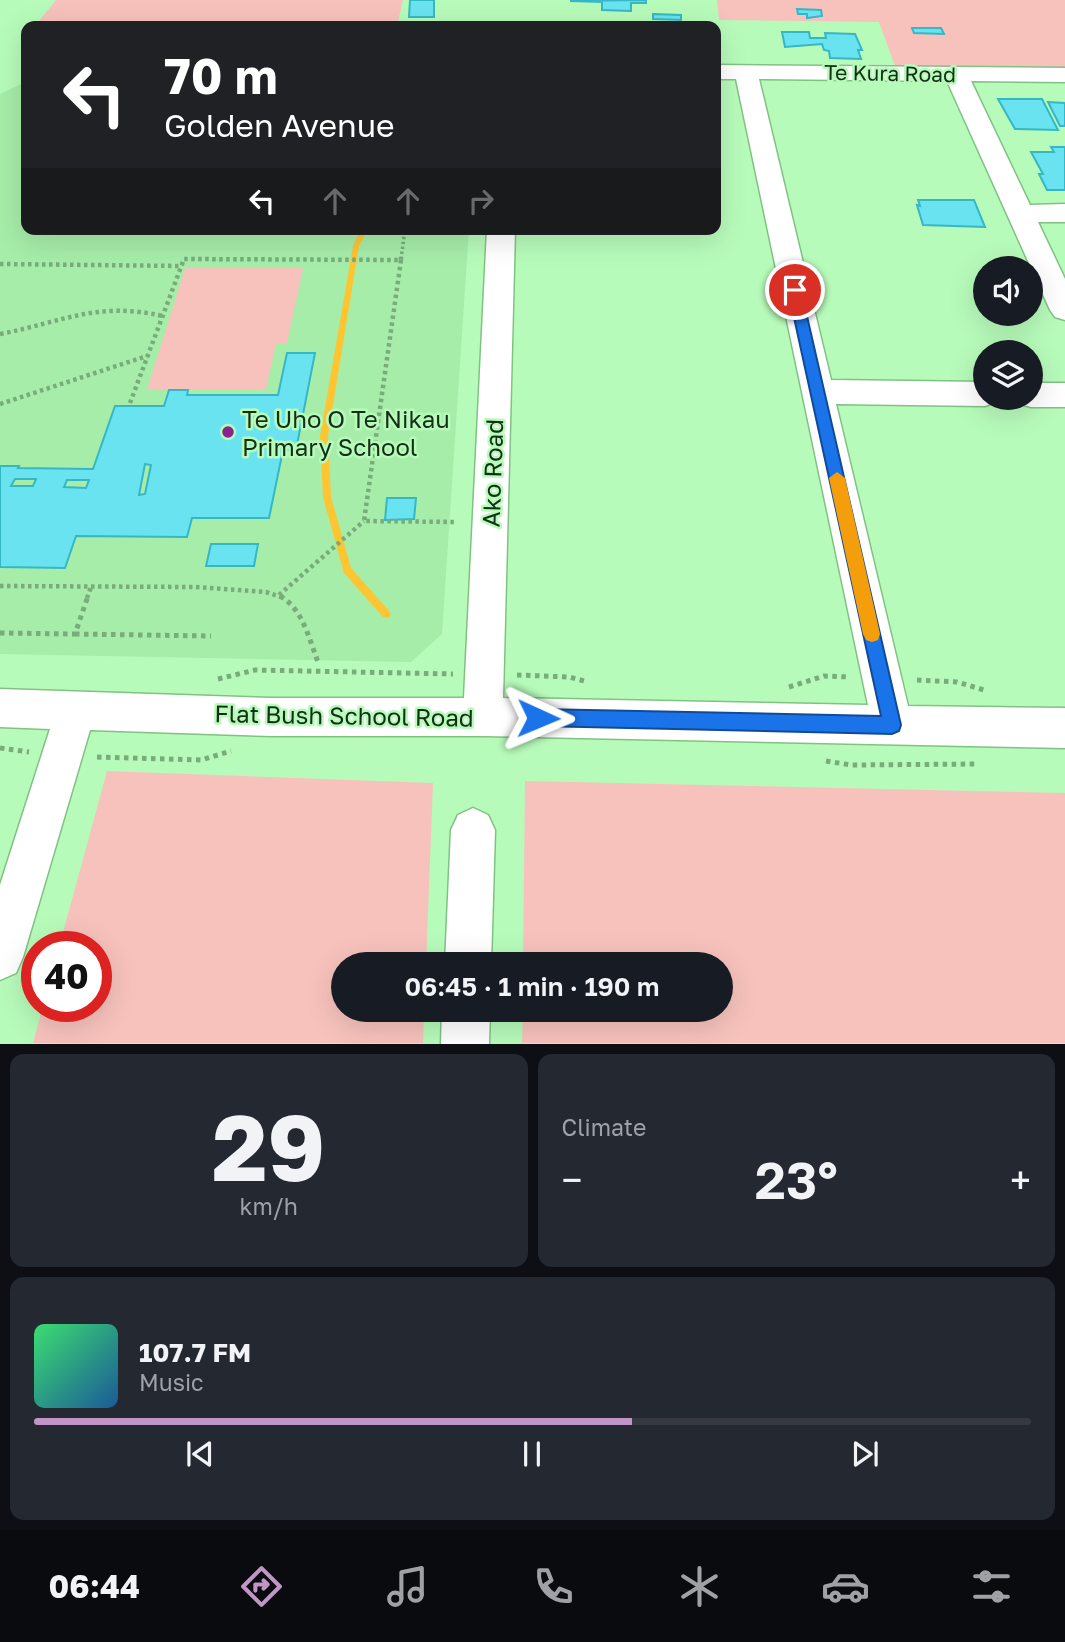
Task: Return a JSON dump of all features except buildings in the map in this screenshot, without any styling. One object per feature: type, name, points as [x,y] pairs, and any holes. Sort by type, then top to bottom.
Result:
[{"type":"street","name":"Te Kura Road","points":[[731,72],[1065,75]]},
{"type":"street","points":[[731,72],[818,392],[892,725]]},
{"type":"street","points":[[956,74],[1065,310]]},
{"type":"street","points":[[1021,214],[1065,213]]},
{"type":"street","name":"Ako Road","points":[[484,717],[483,675],[501,235]]},
{"type":"street","points":[[818,392],[973,394]]},
{"type":"street","points":[[1043,395],[1065,396]]},
{"type":"street","name":"Flat Bush School Road","points":[[0,708],[272,717],[484,717],[1065,727]]},
{"type":"street","points":[[0,957],[76,710]]},
{"type":"street","points":[[468,952],[472,830]]},
{"type":"street","points":[[465,1044],[466,1022]]},
{"type":"path","points":[[279,595],[364,521],[404,235]]},
{"type":"path","points":[[130,403],[184,259],[401,260]]},
{"type":"path","points":[[0,264],[181,266]]},
{"type":"path","points":[[0,334],[40,327],[92,311],[125,309],[163,316]]},
{"type":"path","points":[[0,404],[148,356]]},
{"type":"path","points":[[364,521],[455,522]]},
{"type":"path","points":[[0,586],[238,589],[279,595],[297,613],[318,662]]},
{"type":"path","points":[[75,634],[91,587]]},
{"type":"path","points":[[0,633],[211,636]]},
{"type":"path","points":[[211,681],[255,670],[569,677],[595,684]]},
{"type":"path","points":[[781,689],[824,676],[957,682],[995,691]]},
{"type":"path","points":[[0,748],[41,754]]},
{"type":"path","points":[[85,756],[201,760]]},
{"type":"shaded area","points":[[56,0],[403,0],[398,21],[39,21]]},
{"type":"shaded area","points":[[717,0],[1065,0],[1065,67],[895,66],[879,22],[719,20]]},
{"type":"shaded area","name":"Te Uho O Te Nikau Primary School","points":[[21,84],[21,235],[469,235],[442,634],[411,662],[0,654],[0,94]]},
{"type":"shaded area","points":[[185,268],[303,268],[287,343],[276,344],[266,389],[147,390]]},
{"type":"shaded area","points":[[107,771],[433,783],[426,952],[331,952],[331,1022],[424,1022],[423,1043],[33,1043],[39,1022],[112,1022],[112,931],[63,931]]},
{"type":"shaded area","points":[[525,781],[1065,793],[1065,1043],[522,1043],[523,1022],[733,1022],[733,952],[523,952]]},
{"type":"waterway","points":[[362,235],[356,246],[324,436],[327,497],[347,570],[386,614]]},
{"type":"slow traffic","points":[[837,478],[872,634]]},
{"type":"place","name":"Te Uho O Te Nikau Primary School","points":[[228,432]]},
{"type":"route","points":[[538,718],[892,725],[795,290]]}]
